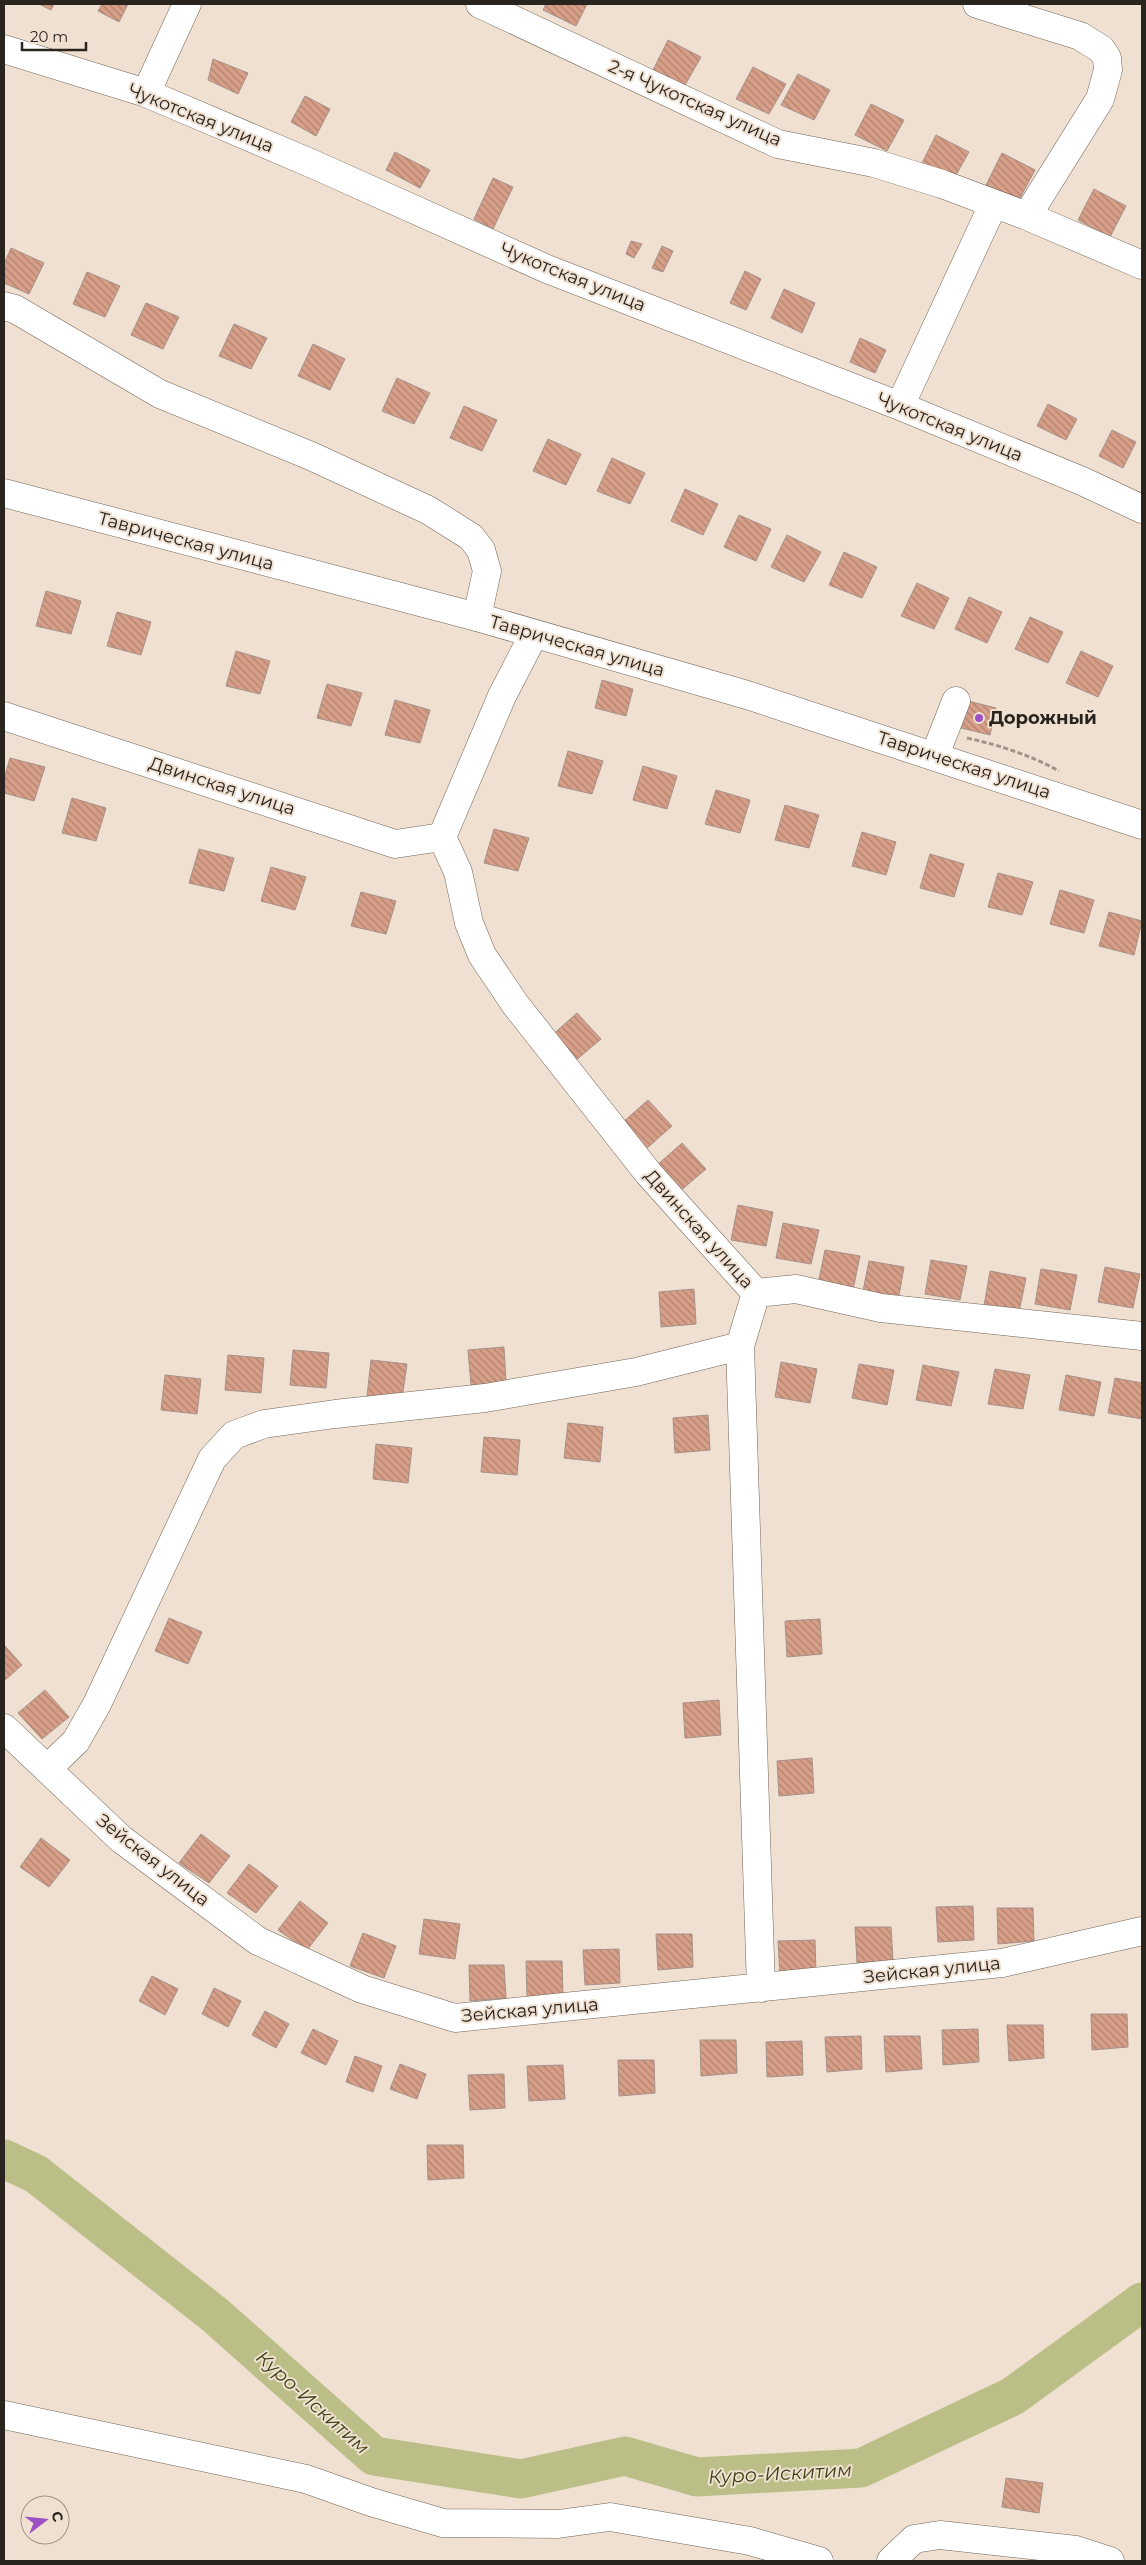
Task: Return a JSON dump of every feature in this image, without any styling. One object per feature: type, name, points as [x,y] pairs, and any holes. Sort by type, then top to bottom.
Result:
[{"type":"street","points":[[146,93],[187,4]]},
{"type":"street","name":"2-я Чукотская улица","points":[[480,4],[778,144],[874,163],[942,184],[1027,216],[1142,266]]},
{"type":"street","points":[[977,4],[1080,36],[1101,49],[1107,58],[1108,70],[1100,98],[1027,216]]},
{"type":"street","name":"Чукотская улица","points":[[4,49],[146,93],[316,165],[547,269],[900,406],[1082,481],[1142,509]]},
{"type":"street","points":[[900,406],[993,204]]},
{"type":"street","points":[[4,306],[23,313],[160,394],[320,460],[428,510],[471,537],[481,550],[488,571],[477,617]]},
{"type":"street","name":"Таврическая улица","points":[[4,493],[477,617],[747,694],[1141,820]]},
{"type":"street","points":[[442,837],[502,696],[534,634]]},
{"type":"street","points":[[935,755],[956,701]]},
{"type":"street","name":"Двинская улица","points":[[4,716],[395,844],[442,837],[458,872],[470,923],[482,956],[510,996],[649,1174],[756,1293],[796,1289],[881,1308],[1142,1336]]},
{"type":"street","points":[[756,1293],[740,1346],[761,1988]]},
{"type":"street","points":[[47,1769],[76,1741],[97,1704],[212,1459],[234,1435],[273,1423],[335,1414],[485,1398],[636,1372],[740,1346]]},
{"type":"street","name":"Зейская улица","points":[[4,1728],[121,1839],[258,1941],[362,1989],[455,2018],[1002,1963],[1142,1931]]},
{"type":"street","points":[[4,2415],[306,2479],[371,2502],[443,2523],[558,2524],[610,2517],[750,2541],[820,2561]]},
{"type":"street","points":[[891,2561],[914,2539],[940,2535],[1076,2550],[1110,2561]]},
{"type":"building","points":[[39,4],[54,4],[51,10]]},
{"type":"building","points":[[102,4],[128,4],[119,22],[98,11]]},
{"type":"building","points":[[546,4],[587,4],[576,26],[543,10]]},
{"type":"building","points":[[668,40],[701,57],[684,87],[652,72]]},
{"type":"building","points":[[213,59],[248,73],[238,94],[208,80]]},
{"type":"building","points":[[753,67],[786,84],[769,114],[736,99]]},
{"type":"building","points":[[798,74],[830,90],[814,120],[781,105]]},
{"type":"building","points":[[305,96],[330,109],[316,136],[291,122]]},
{"type":"building","points":[[871,104],[904,120],[887,151],[855,135]]},
{"type":"building","points":[[936,135],[969,152],[952,182],[920,167]]},
{"type":"building","points":[[395,152],[430,170],[420,188],[386,170]]},
{"type":"building","points":[[1002,153],[1035,170],[1019,200],[986,185]]},
{"type":"building","points":[[493,178],[513,187],[493,229],[474,219]]},
{"type":"building","points":[[1094,189],[1126,206],[1110,237],[1078,220]]},
{"type":"building","points":[[631,241],[642,244],[634,258],[626,254]]},
{"type":"building","points":[[662,246],[673,251],[663,272],[652,268]]},
{"type":"building","points":[[11,248],[44,263],[29,294],[4,283],[4,264]]},
{"type":"building","points":[[745,271],[761,279],[746,310],[730,303]]},
{"type":"building","points":[[87,272],[120,286],[105,317],[73,304]]},
{"type":"building","points":[[784,289],[815,303],[802,333],[771,318]]},
{"type":"building","points":[[146,303],[179,317],[163,349],[131,335]]},
{"type":"building","points":[[234,324],[267,338],[251,369],[219,356]]},
{"type":"building","points":[[860,338],[886,350],[875,373],[850,362]]},
{"type":"building","points":[[313,344],[345,359],[330,390],[298,376]]},
{"type":"building","points":[[397,378],[430,393],[414,424],[382,411]]},
{"type":"building","points":[[1048,404],[1077,419],[1066,440],[1037,426]]},
{"type":"building","points":[[464,406],[497,420],[482,451],[450,438]]},
{"type":"building","points":[[1112,430],[1136,442],[1123,468],[1099,456]]},
{"type":"building","points":[[548,439],[581,454],[566,485],[533,471]]},
{"type":"building","points":[[612,458],[645,473],[630,504],[597,491]]},
{"type":"building","points":[[685,489],[718,504],[703,535],[671,521]]},
{"type":"building","points":[[739,515],[771,529],[756,561],[724,547]]},
{"type":"building","points":[[787,535],[821,552],[804,582],[771,567]]},
{"type":"building","points":[[844,552],[877,567],[862,598],[829,585]]},
{"type":"building","points":[[917,583],[949,598],[934,629],[901,616]]},
{"type":"building","points":[[46,591],[81,601],[71,634],[36,626]]},
{"type":"building","points":[[969,597],[1002,612],[987,643],[955,629]]},
{"type":"building","points":[[117,612],[151,622],[141,655],[107,646]]},
{"type":"building","points":[[1030,617],[1063,632],[1048,663],[1015,649]]},
{"type":"building","points":[[236,651],[270,661],[260,694],[226,686]]},
{"type":"building","points":[[1081,651],[1113,666],[1098,697],[1066,683]]},
{"type":"building","points":[[602,680],[633,689],[626,716],[595,708]]},
{"type":"building","points":[[327,684],[362,693],[351,726],[317,718]]},
{"type":"building","points":[[395,700],[430,710],[420,743],[385,735]]},
{"type":"building","name":"Дорожный","points":[[968,701],[996,708],[990,735],[961,728]]},
{"type":"building","points":[[568,751],[603,761],[592,794],[558,786]]},
{"type":"building","points":[[10,758],[45,767],[34,801],[4,793],[4,779]]},
{"type":"building","points":[[643,766],[677,776],[667,809],[633,800]]},
{"type":"building","points":[[716,790],[750,800],[740,833],[705,824]]},
{"type":"building","points":[[72,798],[106,808],[96,841],[62,833]]},
{"type":"building","points":[[785,805],[819,815],[809,848],[775,840]]},
{"type":"building","points":[[494,829],[529,838],[518,871],[484,863]]},
{"type":"building","points":[[862,832],[896,842],[886,875],[852,866]]},
{"type":"building","points":[[199,849],[234,858],[224,891],[189,883]]},
{"type":"building","points":[[930,854],[964,864],[954,897],[920,888]]},
{"type":"building","points":[[271,867],[306,877],[295,910],[261,901]]},
{"type":"building","points":[[998,873],[1033,882],[1022,915],[988,907]]},
{"type":"building","points":[[1060,890],[1094,900],[1084,933],[1050,924]]},
{"type":"building","points":[[361,892],[396,901],[386,934],[351,926]]},
{"type":"building","points":[[1109,912],[1142,921],[1134,955],[1099,946]]},
{"type":"building","points":[[577,1013],[601,1039],[575,1061],[551,1036]]},
{"type":"building","points":[[648,1100],[672,1126],[646,1149],[622,1123]]},
{"type":"building","points":[[682,1143],[706,1169],[679,1192],[656,1166]]},
{"type":"building","points":[[738,1205],[773,1212],[766,1246],[731,1240]]},
{"type":"building","points":[[783,1223],[819,1230],[811,1264],[776,1258]]},
{"type":"building","points":[[825,1250],[860,1256],[853,1290],[818,1284]]},
{"type":"building","points":[[931,1260],[967,1266],[960,1300],[925,1294]]},
{"type":"building","points":[[869,1261],[904,1267],[898,1301],[862,1296]]},
{"type":"building","points":[[1105,1267],[1140,1274],[1133,1308],[1098,1302]]},
{"type":"building","points":[[1041,1269],[1077,1275],[1070,1310],[1035,1304]]},
{"type":"building","points":[[990,1271],[1026,1278],[1019,1312],[984,1306]]},
{"type":"building","points":[[694,1289],[696,1324],[661,1327],[659,1292]]},
{"type":"building","points":[[504,1347],[506,1382],[471,1385],[468,1350]]},
{"type":"building","points":[[293,1350],[329,1353],[326,1388],[290,1385]]},
{"type":"building","points":[[228,1355],[264,1358],[261,1393],[225,1390]]},
{"type":"building","points":[[371,1360],[407,1364],[402,1399],[367,1396]]},
{"type":"building","points":[[781,1362],[817,1369],[810,1403],[775,1397]]},
{"type":"building","points":[[859,1364],[894,1370],[887,1405],[852,1398]]},
{"type":"building","points":[[923,1365],[959,1372],[951,1406],[916,1400]]},
{"type":"building","points":[[995,1369],[1030,1375],[1023,1409],[988,1404]]},
{"type":"building","points":[[165,1375],[201,1379],[197,1414],[161,1410]]},
{"type":"building","points":[[1066,1375],[1101,1382],[1094,1416],[1059,1410]]},
{"type":"building","points":[[1115,1378],[1142,1383],[1142,1419],[1108,1413]]},
{"type":"building","points":[[708,1415],[710,1450],[675,1453],[673,1418]]},
{"type":"building","points":[[568,1423],[603,1427],[600,1462],[564,1458]]},
{"type":"building","points":[[484,1437],[520,1440],[517,1475],[481,1472]]},
{"type":"building","points":[[376,1444],[412,1448],[408,1483],[373,1479]]},
{"type":"building","points":[[169,1618],[202,1632],[188,1664],[155,1651]]},
{"type":"building","points":[[820,1619],[822,1654],[787,1657],[785,1621]]},
{"type":"building","points":[[4,1645],[22,1665],[4,1681]]},
{"type":"building","points":[[45,1690],[69,1717],[42,1739],[18,1713]]},
{"type":"building","points":[[719,1700],[721,1735],[685,1738],[683,1703]]},
{"type":"building","points":[[812,1758],[814,1793],[779,1796],[777,1761]]},
{"type":"building","points":[[201,1834],[230,1856],[209,1883],[179,1863]]},
{"type":"building","points":[[41,1838],[70,1860],[49,1887],[20,1867]]},
{"type":"building","points":[[249,1864],[278,1886],[256,1913],[227,1893]]},
{"type":"building","points":[[300,1901],[328,1923],[307,1950],[278,1930]]},
{"type":"building","points":[[973,1906],[974,1940],[938,1942],[936,1907]]},
{"type":"building","points":[[997,1908],[1033,1908],[1034,1941],[998,1944]]},
{"type":"building","points":[[424,1919],[460,1924],[455,1959],[419,1954]]},
{"type":"building","points":[[855,1927],[891,1927],[893,1960],[857,1963]]},
{"type":"building","points":[[363,1933],[396,1946],[384,1978],[350,1966]]},
{"type":"building","points":[[656,1934],[692,1934],[693,1967],[658,1970]]},
{"type":"building","points":[[815,1940],[816,1974],[780,1976],[778,1941]]},
{"type":"building","points":[[619,1949],[620,1983],[585,1985],[583,1950]]},
{"type":"building","points":[[526,1961],[562,1961],[563,1994],[527,1997]]},
{"type":"building","points":[[469,1965],[504,1965],[506,1998],[470,2001]]},
{"type":"building","points":[[152,1976],[178,1989],[165,2015],[139,2001]]},
{"type":"building","points":[[214,1988],[241,2001],[228,2027],[202,2014]]},
{"type":"building","points":[[265,2011],[289,2024],[276,2048],[252,2035]]},
{"type":"building","points":[[1091,2014],[1127,2014],[1128,2047],[1092,2050]]},
{"type":"building","points":[[1007,2025],[1043,2025],[1044,2058],[1009,2061]]},
{"type":"building","points":[[313,2029],[338,2041],[326,2065],[301,2053]]},
{"type":"building","points":[[978,2029],[979,2062],[943,2065],[942,2030]]},
{"type":"building","points":[[861,2036],[862,2069],[827,2072],[825,2037]]},
{"type":"building","points":[[884,2036],[920,2036],[922,2069],[886,2072]]},
{"type":"building","points":[[700,2040],[736,2040],[737,2073],[701,2076]]},
{"type":"building","points":[[802,2041],[803,2075],[767,2077],[766,2042]]},
{"type":"building","points":[[355,2056],[382,2066],[373,2092],[346,2082]]},
{"type":"building","points":[[618,2060],[654,2060],[655,2093],[619,2096]]},
{"type":"building","points":[[400,2064],[426,2074],[417,2099],[390,2089]]},
{"type":"building","points":[[563,2065],[565,2099],[529,2101],[527,2066]]},
{"type":"building","points":[[504,2074],[505,2108],[470,2110],[468,2075]]},
{"type":"building","points":[[427,2145],[463,2145],[464,2178],[428,2180]]},
{"type":"building","points":[[1006,2478],[1043,2483],[1039,2513],[1002,2507]]},
{"type":"waterway","name":"Куро-Искитим","points":[[4,2159],[36,2174],[215,2315],[374,2456],[521,2479],[625,2456],[697,2477],[861,2468],[1013,2396],[1142,2302]]},
{"type":"place","name":"Дорожный","points":[[979,718]]}]
